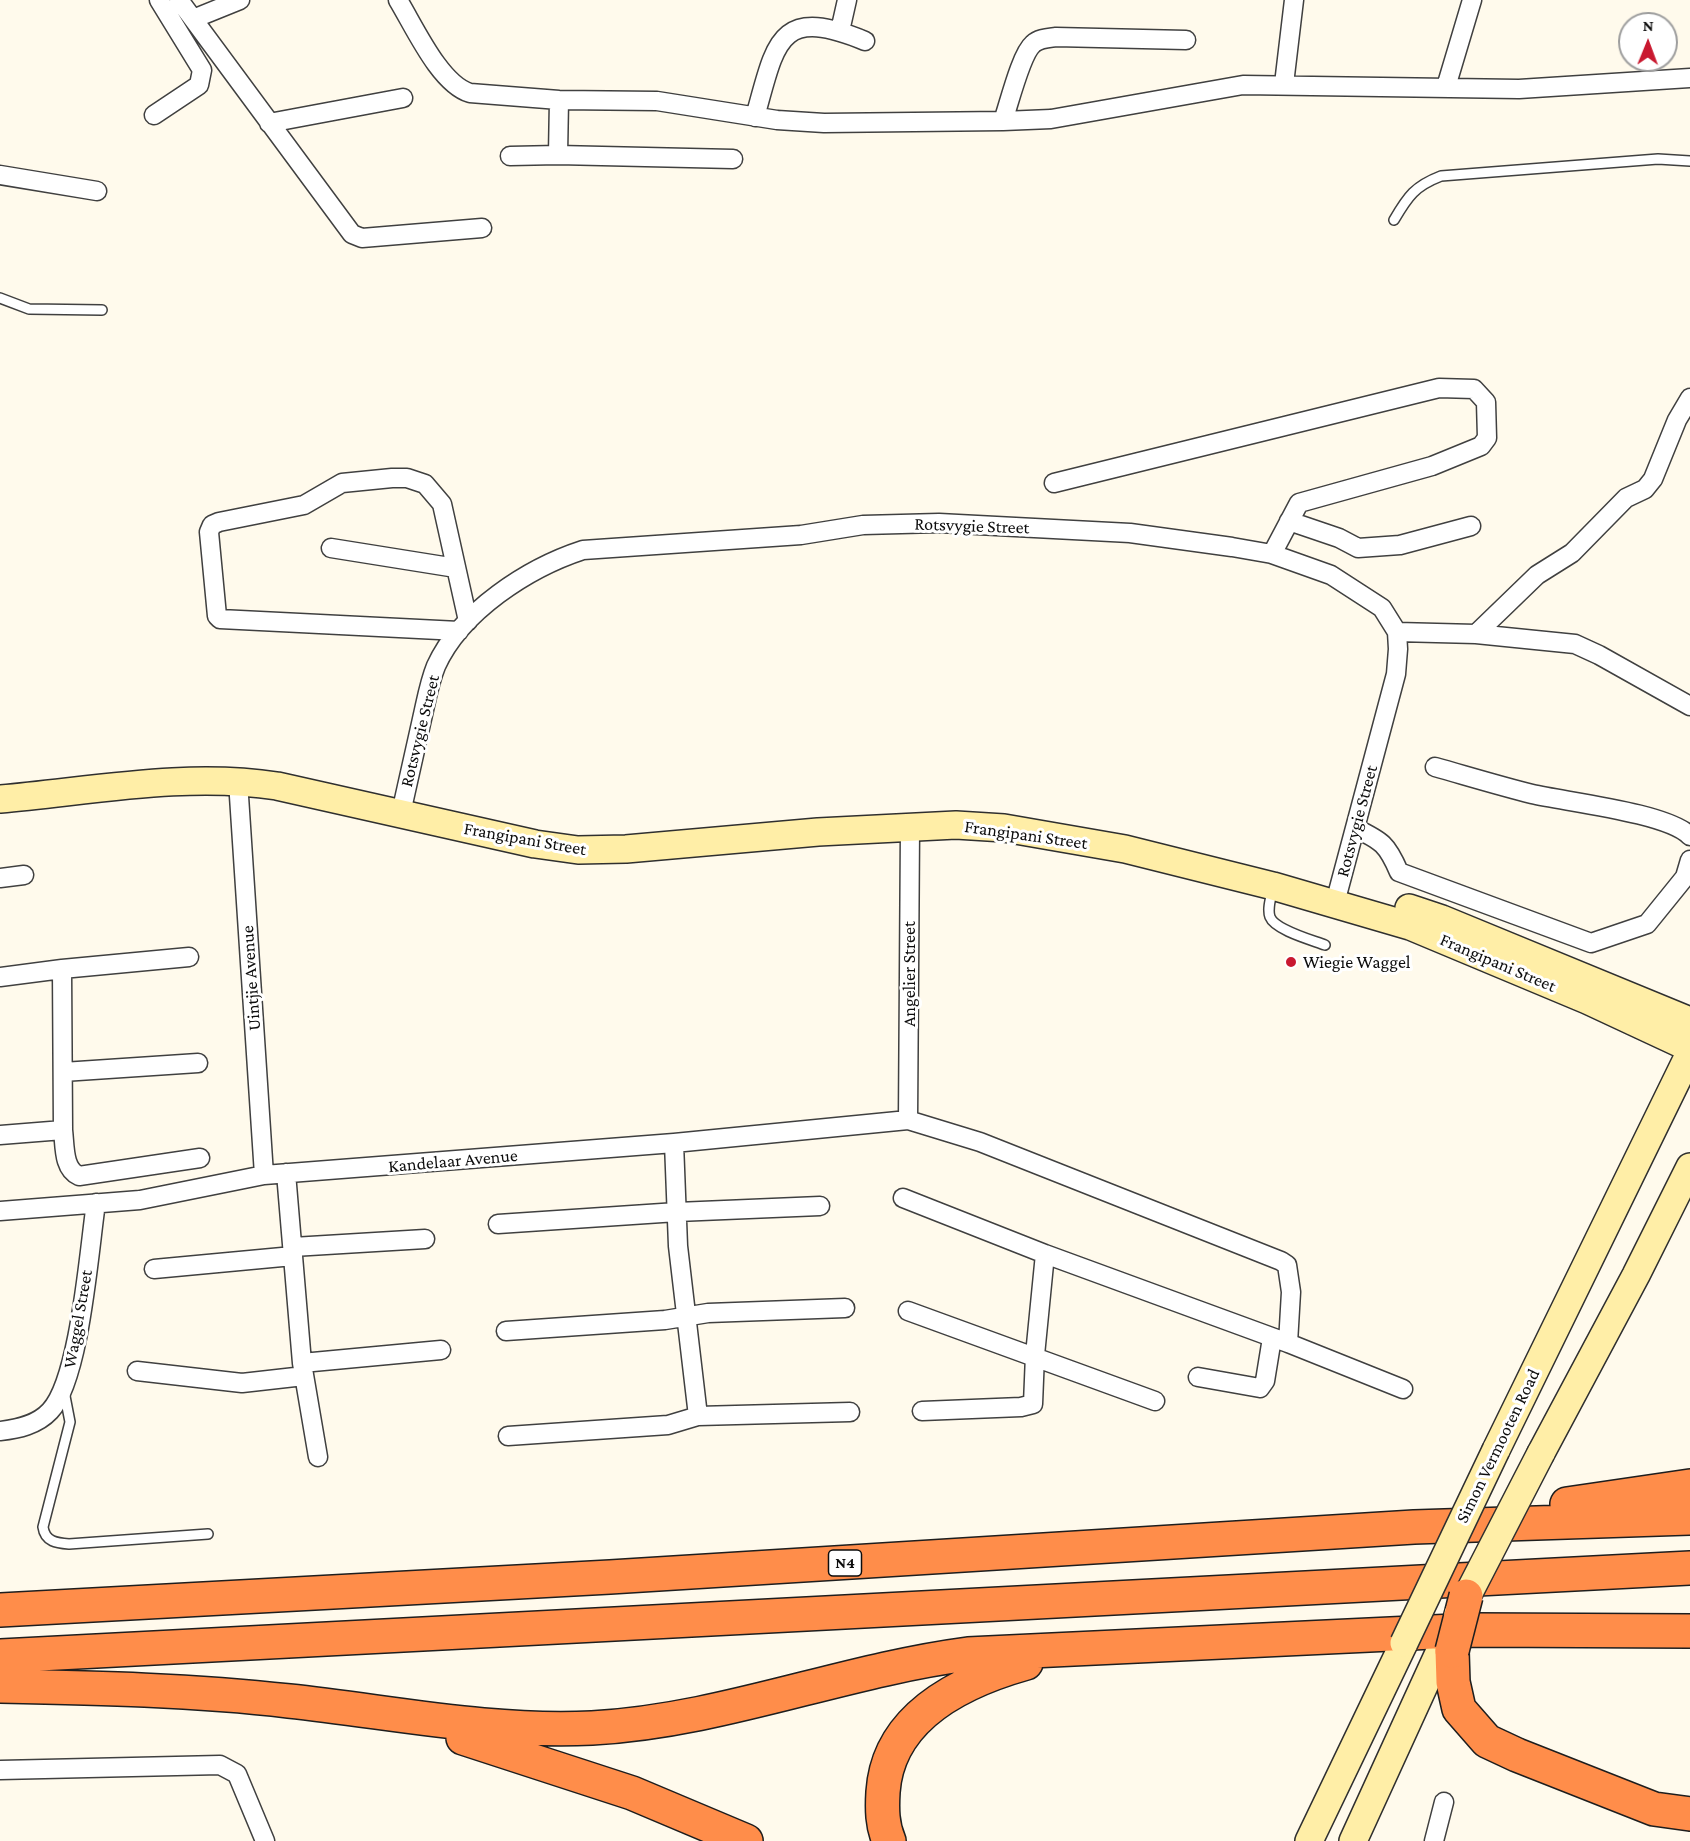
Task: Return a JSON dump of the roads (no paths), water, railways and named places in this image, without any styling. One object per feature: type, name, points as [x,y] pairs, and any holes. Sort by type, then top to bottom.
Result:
[{"type":"highway","points":[[1414,1527],[1690,1486]]},
{"type":"highway","name":"N4","points":[[0,1610],[610,1577],[1414,1527],[1690,1518]]},
{"type":"highway","points":[[0,1656],[1690,1568]]},
{"type":"highway","points":[[1466,1596],[1457,1641],[1453,1682],[1460,1708],[1471,1725],[1487,1741],[1654,1809],[1690,1814]]},
{"type":"highway","points":[[1457,1641],[1690,1607]]},
{"type":"highway","points":[[0,1686],[204,1692],[494,1727],[543,1729],[631,1725],[712,1713],[844,1677],[923,1660],[968,1654],[1457,1641],[1690,1631]]},
{"type":"highway","points":[[889,1841],[882,1810],[885,1776],[897,1746],[916,1719],[939,1701],[982,1677],[1069,1651]]},
{"type":"highway","points":[[362,1711],[482,1743],[582,1775],[681,1812],[746,1841]]},
{"type":"street","points":[[154,115],[199,85],[202,78],[200,65],[159,0]]},
{"type":"street","points":[[179,0],[343,226],[355,236],[363,238],[482,228]]},
{"type":"street","points":[[193,19],[240,0]]},
{"type":"street","points":[[398,0],[440,69],[459,90],[498,97],[664,102],[755,117],[824,123],[1051,119],[1221,88],[1284,84],[1563,87],[1690,78]]},
{"type":"street","points":[[840,31],[847,0]]},
{"type":"street","points":[[1284,84],[1294,0]]},
{"type":"street","points":[[1446,87],[1472,0]]},
{"type":"street","points":[[755,117],[768,70],[786,35],[807,26],[840,31],[865,41]]},
{"type":"street","points":[[1003,121],[1025,57],[1031,45],[1037,42],[1056,37],[1186,40]]},
{"type":"street","points":[[269,123],[403,98]]},
{"type":"street","points":[[558,155],[559,100]]},
{"type":"street","points":[[510,156],[734,159]]},
{"type":"street","points":[[0,175],[97,192]]},
{"type":"street","points":[[1053,483],[1439,388],[1474,389],[1486,402],[1487,438],[1481,446],[1432,466],[1312,497],[1299,503],[1272,554]]},
{"type":"street","points":[[1476,634],[1537,575],[1572,553],[1626,498],[1645,489],[1653,478],[1677,420],[1690,398]]},
{"type":"street","points":[[407,478],[425,484],[442,504],[456,568],[464,626],[220,619],[217,616],[209,532],[213,525],[219,522],[304,505],[342,483],[407,478]]},
{"type":"street","points":[[1289,522],[1339,538],[1358,549],[1400,545],[1471,526]]},
{"type":"street","name":"Rotsvygie Street","points":[[401,813],[432,676],[446,649],[464,626],[521,580],[565,556],[584,550],[801,535],[863,525],[939,523],[1130,533],[1272,554],[1331,576],[1365,596],[1382,608],[1397,632],[1396,674],[1338,894]]},
{"type":"street","points":[[331,548],[456,568]]},
{"type":"street","points":[[1397,632],[1476,634],[1584,647],[1690,706]]},
{"type":"street","points":[[1435,767],[1533,794],[1622,810],[1679,827],[1690,836]]},
{"type":"street","name":"Frangipani Street","points":[[0,799],[199,780],[238,781],[278,786],[536,844],[597,851],[818,831],[985,826],[1125,849],[1273,886],[1338,894],[1442,919],[1690,1021]]},
{"type":"street","name":"Uintjie Avenue","points":[[238,781],[264,1175]]},
{"type":"street","name":"Angelier Street","points":[[908,1120],[910,828]]},
{"type":"street","points":[[1355,828],[1383,841],[1390,850],[1399,872],[1591,943],[1647,924],[1685,877],[1690,860]]},
{"type":"street","name":"Frangipani Street","points":[[1125,849],[1163,848],[1244,861],[1338,894],[1587,1000],[1690,1050]]},
{"type":"street","points":[[0,878],[24,876]]},
{"type":"street","points":[[0,977],[189,957]]},
{"type":"street","points":[[62,969],[63,1130],[68,1166],[71,1172],[79,1176],[200,1158]]},
{"type":"street","name":"Simon Vermooten Road","points":[[1309,1841],[1690,1050]]},
{"type":"street","points":[[63,1072],[198,1063]]},
{"type":"street","points":[[908,1120],[980,1142],[1287,1264],[1291,1277],[1280,1341],[1265,1382],[1260,1388],[1198,1377]]},
{"type":"street","name":"Kandelaar Avenue","points":[[0,1211],[140,1200],[264,1175],[674,1143],[908,1120]]},
{"type":"street","points":[[0,1135],[63,1130]]},
{"type":"street","points":[[674,1143],[686,1317],[698,1416]]},
{"type":"street","points":[[1466,1596],[1636,1275],[1690,1167]]},
{"type":"street","points":[[286,1173],[303,1370],[318,1457]]},
{"type":"street","points":[[903,1198],[1403,1389]]},
{"type":"street","name":"Waggel Street","points":[[0,1431],[34,1423],[49,1413],[64,1389],[75,1347],[96,1203]]},
{"type":"street","points":[[498,1224],[677,1212],[820,1206]]},
{"type":"street","points":[[154,1269],[425,1239]]},
{"type":"street","points":[[922,1411],[1030,1406],[1035,1394],[1035,1355],[1045,1254]]},
{"type":"street","points":[[506,1331],[686,1317],[708,1313],[845,1308]]},
{"type":"street","points":[[908,1311],[1035,1355],[1155,1401]]},
{"type":"street","points":[[137,1371],[242,1383],[303,1370],[441,1350]]},
{"type":"street","points":[[508,1436],[668,1425],[698,1416],[850,1412]]},
{"type":"street","points":[[1353,1841],[1457,1641]]},
{"type":"street","points":[[0,1770],[220,1765],[237,1774],[265,1841]]},
{"type":"street","points":[[1434,1841],[1444,1802]]},
{"type":"lane","points":[[1394,220],[1406,200],[1421,184],[1441,176],[1658,159],[1690,161]]},
{"type":"lane","points":[[0,298],[29,309],[102,310]]},
{"type":"lane","points":[[1273,886],[1269,914],[1274,923],[1281,928],[1325,945]]},
{"type":"lane","points":[[64,1389],[70,1422],[43,1527],[48,1539],[69,1544],[208,1534]]},
{"type":"place","name":"Wiegie Waggel","points":[[1291,962]]}]
